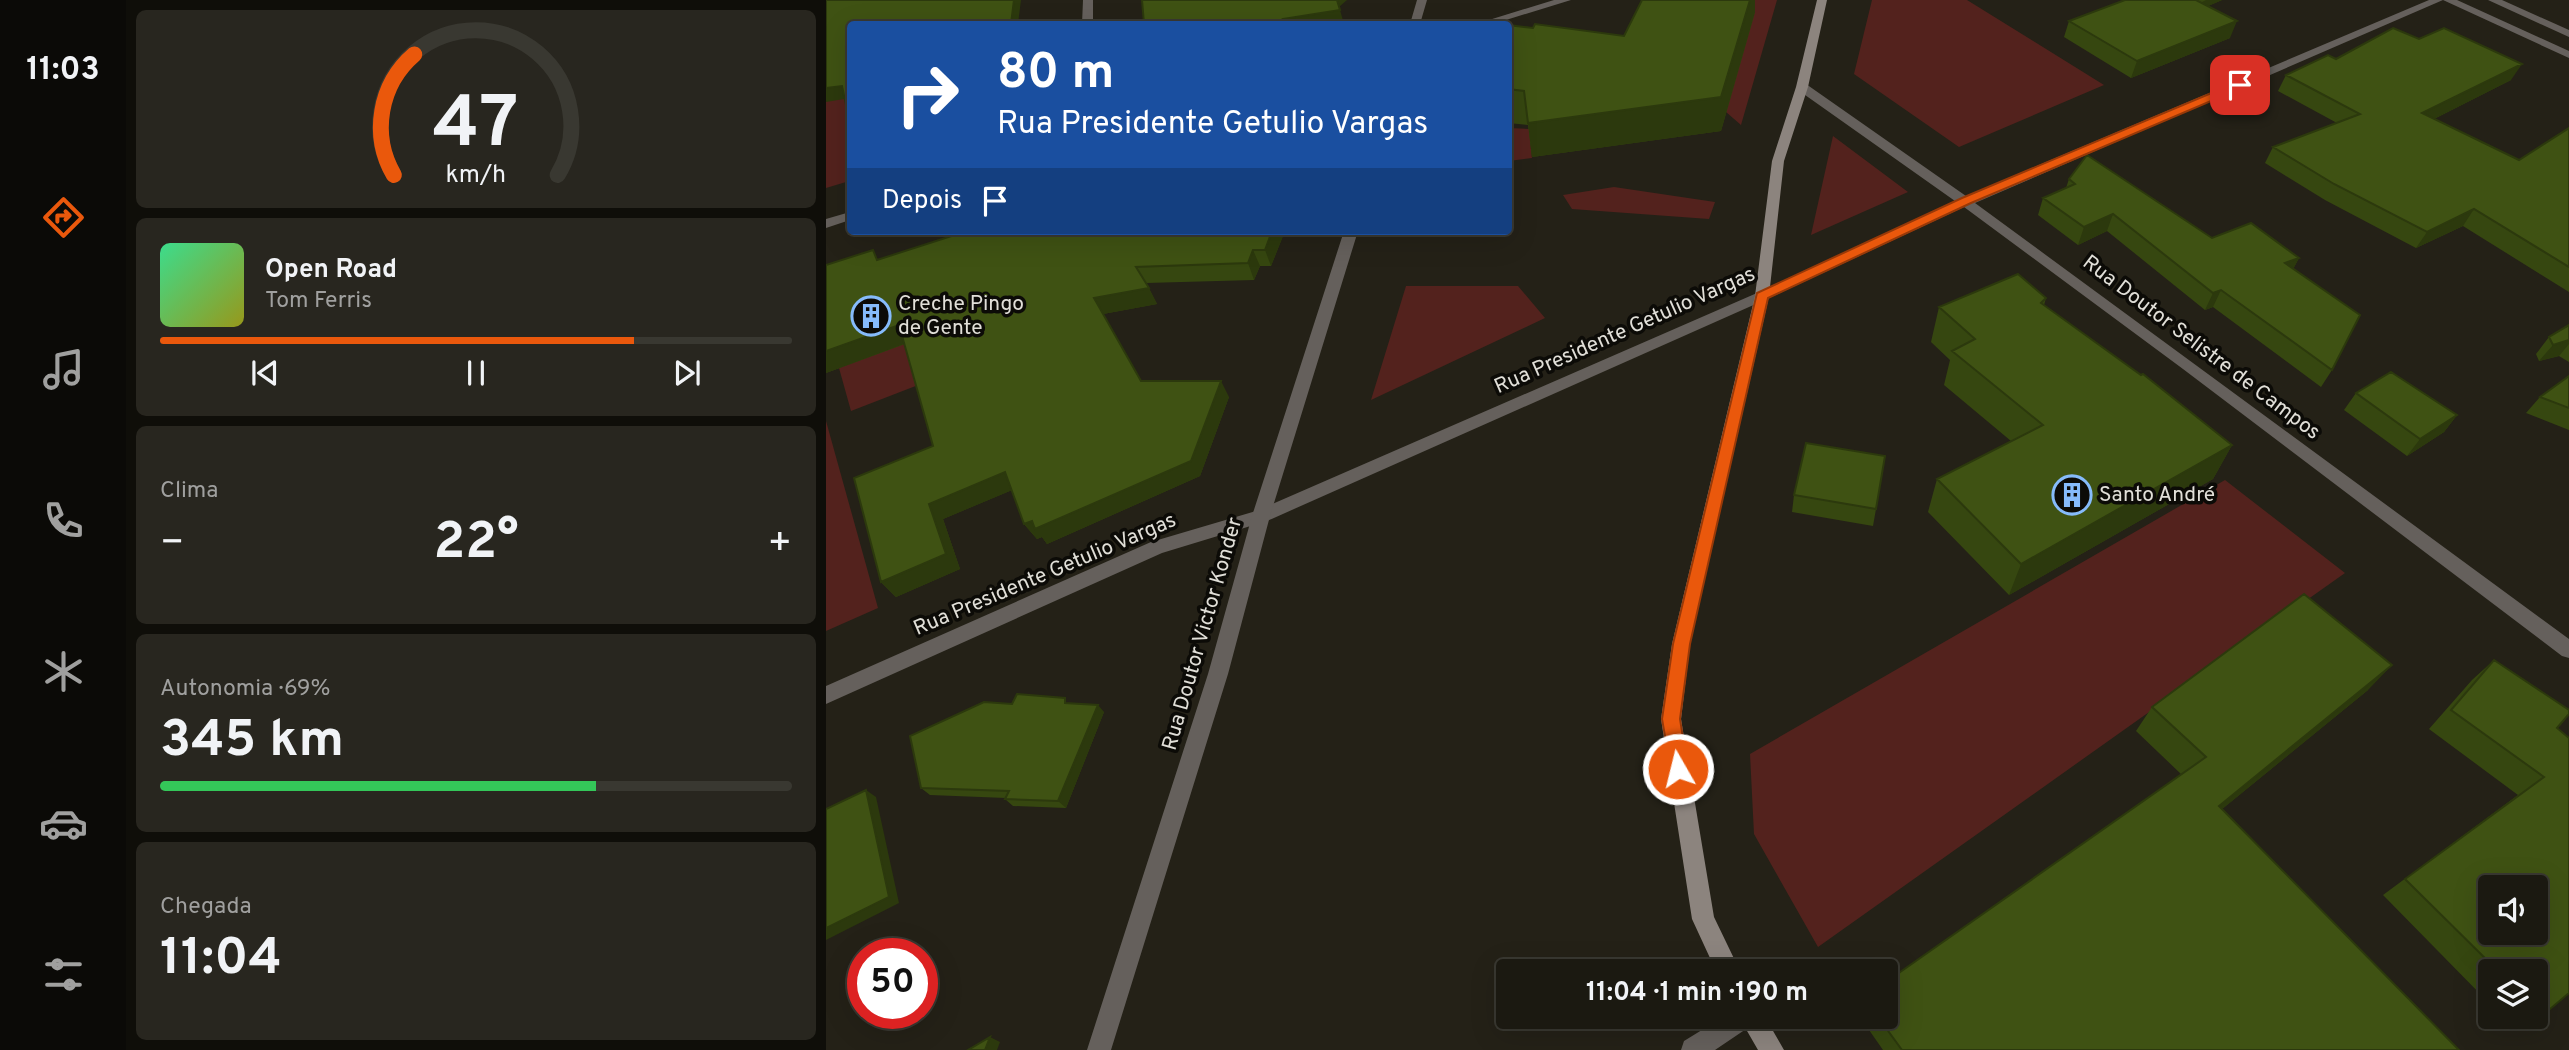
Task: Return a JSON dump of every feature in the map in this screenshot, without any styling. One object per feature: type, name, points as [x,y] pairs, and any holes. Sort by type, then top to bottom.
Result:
[{"type":"main road","points":[[1722,959],[1703,919],[1671,719],[1681,644],[1762,296],[1778,161],[1801,87],[1822,0]]},
{"type":"main road","points":[[1759,1029],[1772,1050]]},
{"type":"street","points":[[1088,0],[1088,21]]},
{"type":"street","points":[[1416,21],[1422,0]]},
{"type":"street","points":[[1492,21],[1566,0]]},
{"type":"street","name":"Rua Presidente Getulio Vargas","points":[[826,695],[1157,547],[1261,516],[1762,296],[1967,201],[2438,0]]},
{"type":"street","points":[[2448,0],[2569,55]]},
{"type":"street","points":[[2493,0],[2569,34]]},
{"type":"street","name":"Rua Doutor Selistre de Campos","points":[[1801,87],[1967,201],[2569,650]]},
{"type":"street","points":[[826,224],[847,217]]},
{"type":"street","name":"Rua Doutor Victor Konder","points":[[1099,1050],[1217,674],[1261,516],[1350,235]]},
{"type":"street","points":[[1693,1050],[1725,1029]]},
{"type":"shaded area","points":[[1671,0],[1777,0],[1741,125],[1726,112]]},
{"type":"shaded area","points":[[1872,0],[1967,0],[2104,85],[1959,147],[1854,74]]},
{"type":"shaded area","points":[[847,96],[846,182],[826,188],[826,100]]},
{"type":"shaded area","points":[[1512,128],[1529,129],[1532,158],[1512,161]]},
{"type":"shaded area","points":[[1833,136],[1908,192],[1811,235]]},
{"type":"shaded area","points":[[1614,187],[1715,202],[1709,219],[1572,209],[1563,195]]},
{"type":"shaded area","points":[[1406,286],[1518,286],[1545,318],[1371,400]]},
{"type":"shaded area","points":[[896,323],[944,375],[851,411],[839,368],[904,344]]},
{"type":"shaded area","points":[[826,421],[878,608],[826,631]]},
{"type":"shaded area","points":[[2225,480],[2345,573],[1818,947],[1754,834],[1750,754]]},
{"type":"building","points":[[826,0],[1014,0],[1011,21],[847,21],[847,109],[842,86],[826,88]]},
{"type":"building","points":[[1142,0],[1337,0],[1340,10],[1283,19],[1284,21],[1144,21]]},
{"type":"building","points":[[1642,0],[1750,0],[1721,97],[1528,123],[1524,91],[1512,90],[1512,25],[1533,28],[1535,24],[1624,36]]},
{"type":"building","points":[[2125,0],[2196,0],[2237,21],[2137,61],[2069,21]]},
{"type":"building","points":[[2393,28],[2419,39],[2444,28],[2522,64],[2422,113],[2519,160],[2569,128],[2569,267],[2474,209],[2427,232],[2334,184],[2273,147],[2360,114],[2286,75],[2328,55],[2336,59]]},
{"type":"building","points":[[2087,155],[2212,238],[2251,223],[2299,258],[2285,263],[2360,315],[2332,370],[2221,290],[2213,293],[2113,214],[2084,227],[2043,198],[2075,184],[2069,179]]},
{"type":"building","points":[[955,235],[1271,235],[1265,250],[1253,250],[1248,263],[1136,267],[1149,288],[1094,298],[1141,381],[1221,381],[1191,461],[1035,529],[1032,521],[1024,524],[1005,472],[929,504],[946,554],[881,582],[854,478],[933,446],[899,325],[826,351],[826,265],[873,250],[877,260]]},
{"type":"building","points":[[2018,274],[2046,298],[2041,303],[2143,374],[2232,445],[2021,564],[1937,479],[2043,425],[1952,351],[1975,339],[1939,307]]},
{"type":"building","points":[[2569,325],[2569,340],[2553,345],[2549,337]]},
{"type":"building","points":[[2391,372],[2457,415],[2420,439],[2356,393]]},
{"type":"building","points":[[2569,376],[2569,408],[2540,397]]},
{"type":"building","points":[[1806,443],[1885,456],[1876,509],[1794,495]]},
{"type":"building","points":[[2304,594],[2392,665],[2219,806],[2459,1050],[1902,1050],[1887,1029],[1898,1029],[1898,974],[2206,757],[2152,707]]},
{"type":"building","points":[[2494,660],[2569,710],[2569,714],[2557,728],[2569,738],[2569,993],[2548,1011],[2548,959],[2486,959],[2405,879],[2544,777],[2451,710]]},
{"type":"building","points":[[1017,694],[1065,698],[1065,703],[1098,705],[1058,801],[1005,799],[1009,791],[921,788],[910,736],[984,702],[1012,704]]},
{"type":"building","points":[[866,790],[889,897],[826,928],[826,809]]},
{"type":"building","points":[[990,1037],[985,1050],[968,1050]]},
{"type":"place","name":"Creche Pingo de Gente","points":[[871,316]]},
{"type":"place","name":"Santo André","points":[[2072,495]]},
{"type":"route","points":[[1678,769],[1671,719],[1681,644],[1762,296],[1967,201],[2240,85]]}]
